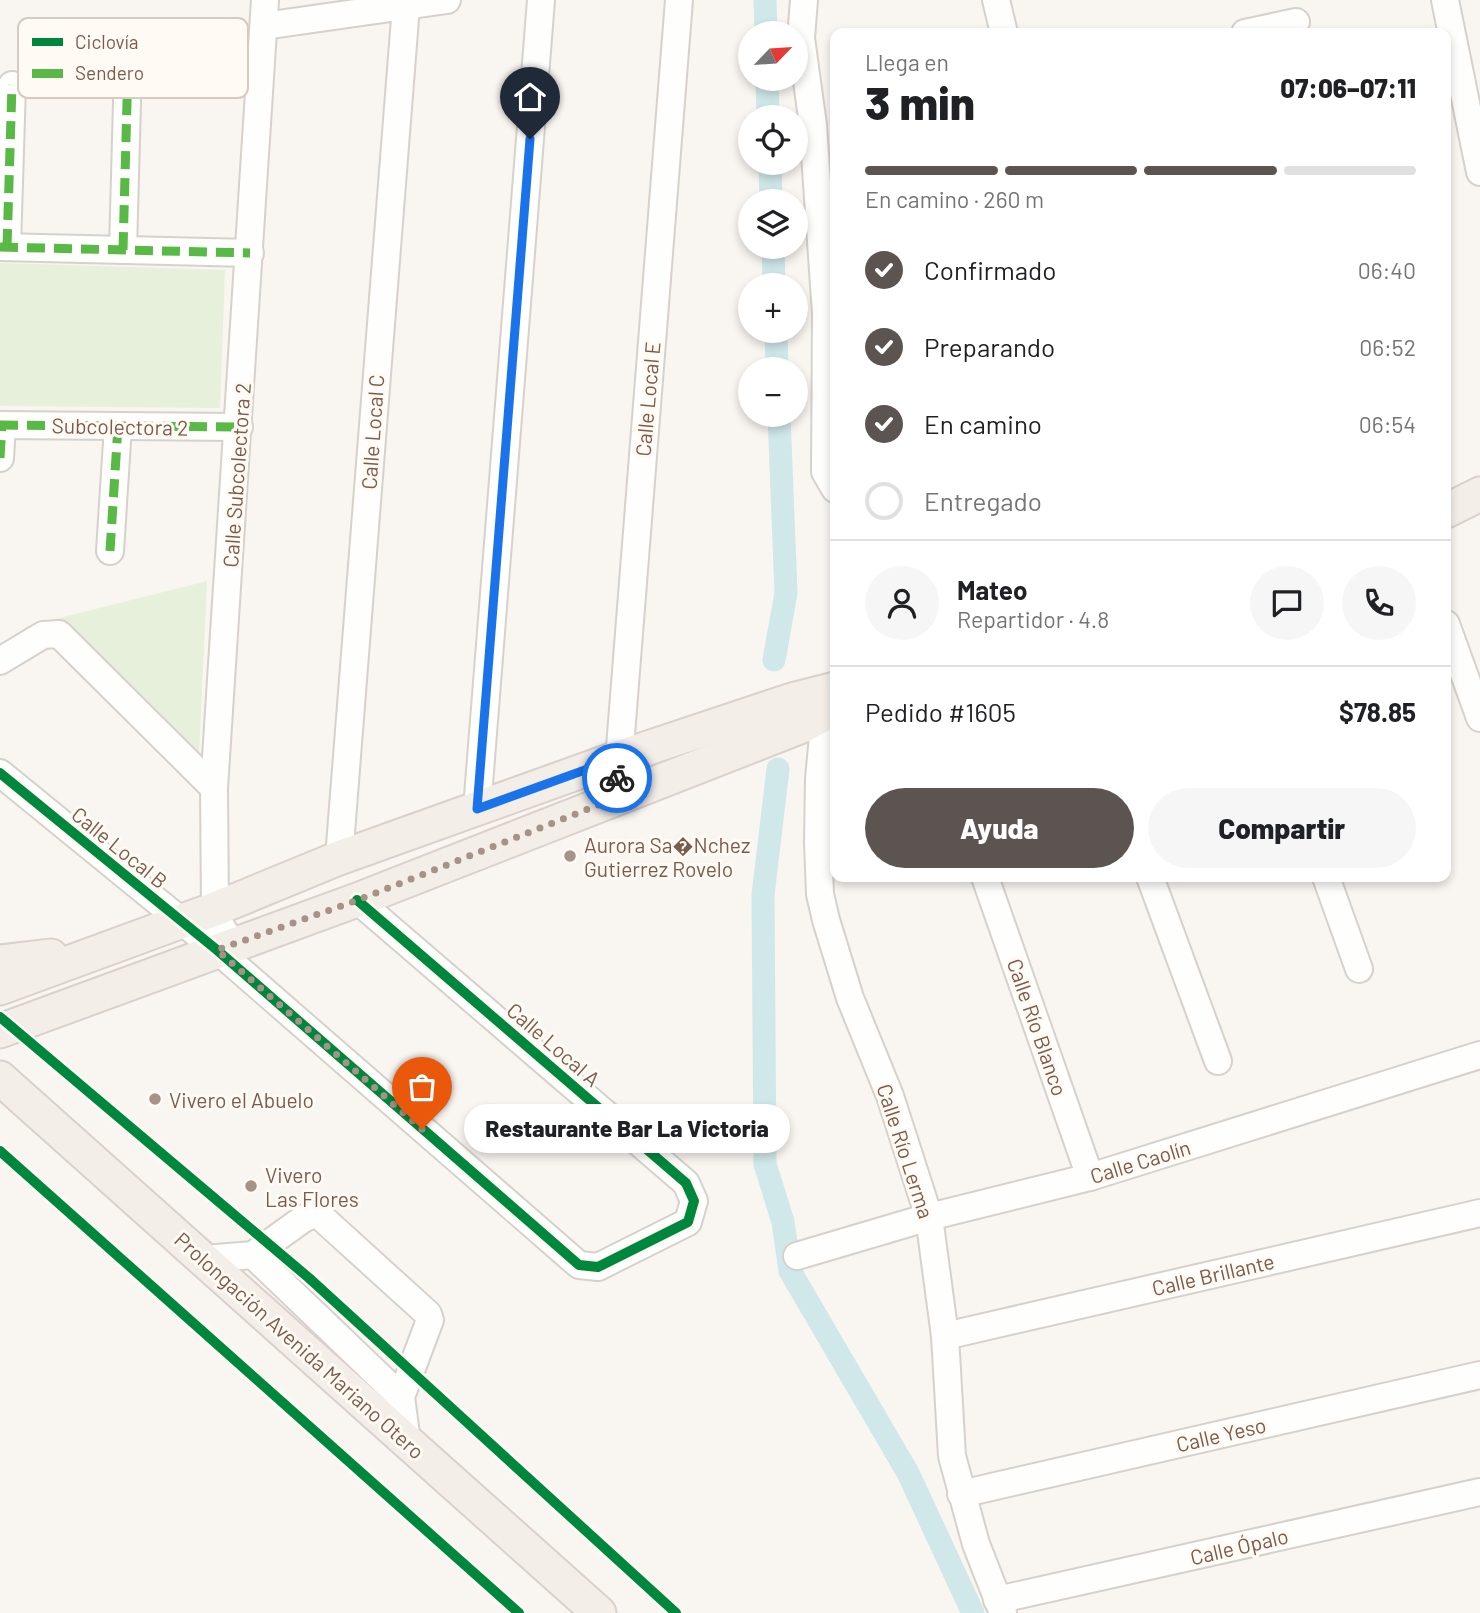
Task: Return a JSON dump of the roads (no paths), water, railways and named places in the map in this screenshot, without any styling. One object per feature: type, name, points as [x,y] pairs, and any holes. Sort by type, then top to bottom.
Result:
[{"type":"main road","points":[[1451,508],[1480,494]]},
{"type":"main road","points":[[0,988],[215,909],[339,858],[618,758],[829,701]]},
{"type":"main road","points":[[14,1025],[358,900],[802,726],[829,701]]},
{"type":"main road","points":[[0,962],[102,950]]},
{"type":"main road","points":[[8,1085],[8,1050],[19,1028],[14,1025]]},
{"type":"main road","name":"Prolongación Avenida Mariano Otero","points":[[8,1085],[599,1613]]},
{"type":"street","points":[[265,13],[406,6],[447,0]]},
{"type":"street","points":[[477,809],[541,0]]},
{"type":"street","name":"Calle Local E","points":[[616,798],[679,0]]},
{"type":"street","points":[[804,0],[800,38],[824,123],[830,313],[825,472],[830,481]]},
{"type":"street","points":[[996,0],[1003,28]]},
{"type":"street","points":[[1445,0],[1471,80],[1480,172]]},
{"type":"street","name":"Calle Local C","points":[[339,858],[406,6]]},
{"type":"street","name":"Calle Subcolectora 2","points":[[225,947],[215,909],[214,788],[265,13]]},
{"type":"street","points":[[1263,28],[1295,19]]},
{"type":"street","points":[[12,85],[3,247],[250,253]]},
{"type":"street","points":[[123,250],[127,98]]},
{"type":"street","points":[[0,458],[1,425]]},
{"type":"street","name":"Subcolectora 2","points":[[1,425],[239,427]]},
{"type":"street","points":[[110,551],[118,426]]},
{"type":"street","points":[[0,661],[44,635],[59,634],[214,788]]},
{"type":"street","points":[[1451,638],[1480,718]]},
{"type":"street","name":"Calle Río Lerma","points":[[829,701],[819,779],[819,883],[825,920],[850,998],[890,1096],[929,1217],[945,1336],[952,1456],[976,1544],[1000,1606]]},
{"type":"street","name":"Calle Local B","points":[[0,774],[179,920],[225,947]]},
{"type":"street","name":"Calle Río Blanco","points":[[987,882],[1090,1177]]},
{"type":"street","points":[[1152,882],[1218,1061]]},
{"type":"street","points":[[1328,882],[1359,969]]},
{"type":"street","name":"Calle Local A","points":[[225,947],[579,1265],[598,1267],[688,1222],[694,1201],[686,1183],[358,900]]},
{"type":"street","name":"Calle Caolín","points":[[797,1256],[929,1217],[1090,1177],[1480,1055]]},
{"type":"street","name":"Calle Brillante","points":[[945,1336],[1480,1213]]},
{"type":"street","points":[[204,1259],[254,1255],[303,1219],[311,1215],[320,1216],[428,1314],[429,1327],[401,1397],[407,1442]]},
{"type":"street","points":[[254,1255],[401,1397]]},
{"type":"street","name":"Calle Yeso","points":[[961,1494],[1480,1375]]},
{"type":"street","name":"Calle Ópalo","points":[[1000,1606],[1480,1492]]},
{"type":"waterway","points":[[765,0],[766,21]]},
{"type":"waterway","points":[[767,91],[768,105]]},
{"type":"waterway","points":[[770,175],[771,189]]},
{"type":"waterway","points":[[773,259],[774,273]]},
{"type":"waterway","points":[[776,343],[777,357]]},
{"type":"waterway","points":[[774,660],[786,593],[779,427]]},
{"type":"waterway","points":[[778,769],[763,895],[765,1164],[783,1222],[790,1271],[908,1473],[973,1613]]},
{"type":"place","name":"Aurora Sa�Nchez Gutierrez Rovelo","points":[[570,856]]},
{"type":"place","name":"Vivero el Abuelo","points":[[155,1099]]},
{"type":"place","name":"Restaurante Bar La Victoria","points":[[422,1129]]},
{"type":"place","name":"Vivero Las Flores","points":[[251,1186]]}]
